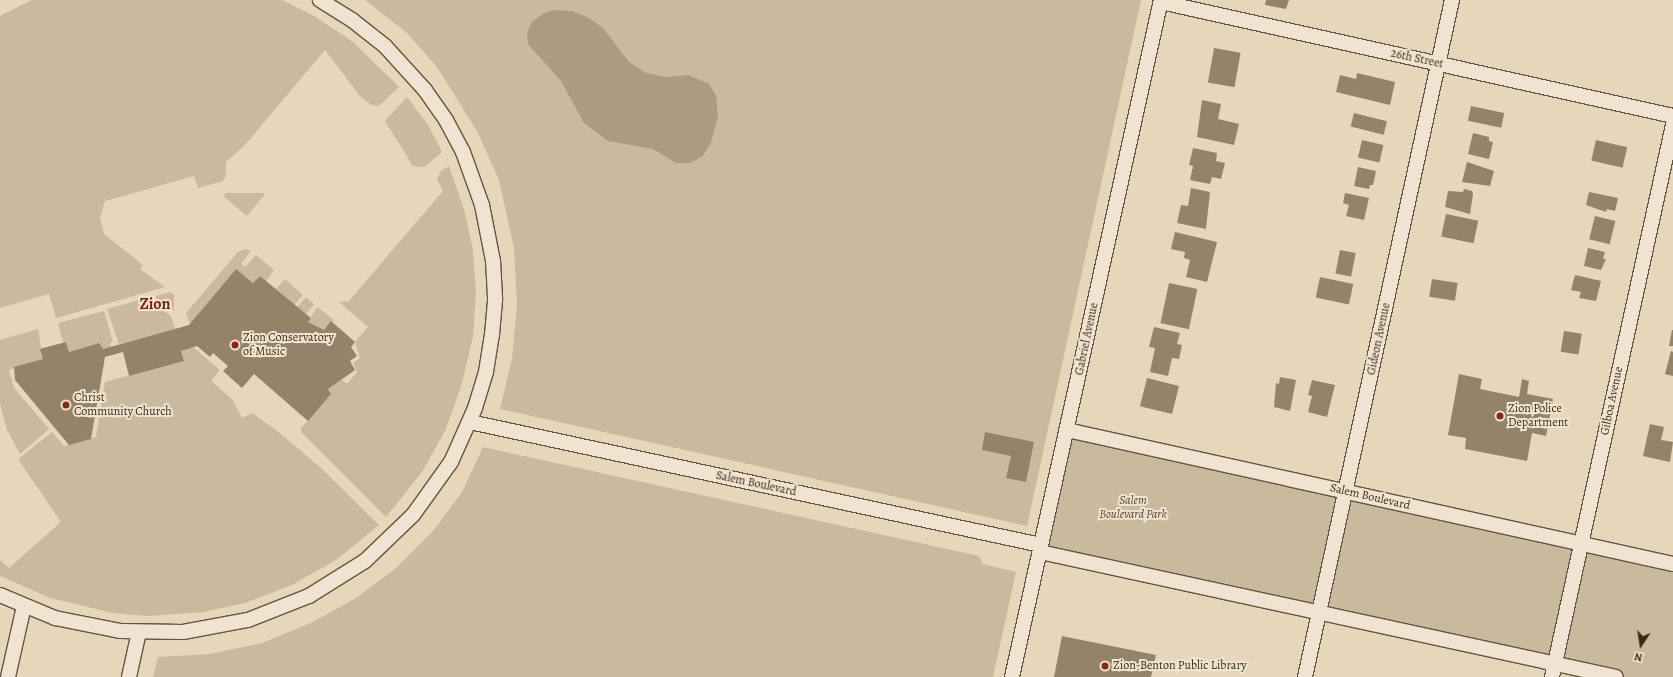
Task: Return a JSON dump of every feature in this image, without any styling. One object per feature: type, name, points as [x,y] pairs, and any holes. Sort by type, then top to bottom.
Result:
[{"type":"street","points":[[0,595],[24,606],[71,622],[139,632],[183,632],[241,622],[290,605],[329,586],[365,561],[413,515],[451,462],[470,422],[488,360],[494,298],[490,242],[477,187],[446,120],[413,76],[369,33],[320,0]]},
{"type":"street","name":"Gideon Avenue","points":[[1304,677],[1346,492],[1452,0]]},
{"type":"street","name":"26th Street","points":[[1161,1],[1673,116]]},
{"type":"street","name":"Gabriel Avenue","points":[[1012,677],[1161,1]]},
{"type":"street","name":"Gilboa Avenue","points":[[1553,670],[1673,125]]},
{"type":"street","name":"Salem Boulevard","points":[[470,422],[1041,548],[1319,613],[1553,670],[1616,677]]},
{"type":"street","name":"Salem Boulevard","points":[[1067,430],[1673,564]]},
{"type":"street","points":[[8,677],[24,606]]},
{"type":"street","points":[[129,677],[139,632]]},
{"type":"green space","points":[[32,0],[282,0],[314,16],[352,41],[399,87],[379,106],[371,105],[360,96],[325,50],[245,145],[226,162],[226,176],[223,181],[198,188],[194,176],[105,201],[100,218],[104,234],[143,265],[140,269],[165,287],[56,318],[49,294],[0,308],[0,16]]},
{"type":"green space","points":[[365,0],[1141,0],[1027,526],[500,409],[512,359],[517,305],[514,248],[499,180],[478,133],[437,67],[407,33]]},
{"type":"green space","points":[[407,97],[428,125],[442,152],[424,167],[413,166],[385,121]]},
{"type":"green space","points":[[449,166],[464,209],[473,250],[476,291],[473,337],[461,387],[445,431],[422,472],[386,517],[301,432],[301,428],[331,394],[328,389],[341,379],[347,384],[357,372],[353,363],[360,358],[355,342],[368,327],[339,302],[349,301],[443,191],[437,179],[441,171]]},
{"type":"green space","points":[[225,193],[265,194],[247,216],[224,197]]},
{"type":"green space","points":[[246,249],[251,251],[241,263],[245,267],[256,255],[274,270],[266,281],[260,276],[253,283],[236,269],[190,324],[186,313],[238,252]]},
{"type":"green space","points":[[285,279],[303,295],[294,305],[276,289]]},
{"type":"green space","points":[[170,292],[174,295],[174,311],[156,298],[156,296]]},
{"type":"green space","points":[[306,297],[314,304],[306,314],[297,307]]},
{"type":"green space","points":[[147,298],[171,316],[175,329],[119,344],[107,309]]},
{"type":"green space","points":[[317,307],[334,320],[324,330],[308,322]]},
{"type":"green space","points":[[104,311],[113,342],[110,343],[111,347],[103,349],[98,343],[69,352],[66,342],[63,342],[58,323]]},
{"type":"green space","points":[[38,329],[43,359],[9,370],[14,388],[49,429],[20,454],[7,430],[0,404],[0,340]]},
{"type":"green space","points":[[193,347],[220,370],[211,381],[233,400],[242,418],[252,413],[276,430],[320,467],[379,525],[336,560],[292,585],[245,603],[203,612],[148,616],[113,613],[50,598],[0,576],[0,560],[9,568],[61,522],[18,459],[52,432],[64,446],[96,437],[105,382],[184,361],[181,351]]},
{"type":"green space","name":"Salem Boulevard Park","points":[[1067,430],[1673,564],[1673,677],[1618,677],[1040,552]]},
{"type":"green space","points":[[483,447],[979,556],[983,564],[1016,572],[993,677],[153,677],[158,657],[210,654],[262,643],[313,622],[356,598],[395,569],[434,530],[462,492]]},
{"type":"shaded area","points":[[553,10],[572,11],[589,18],[603,28],[629,62],[646,73],[666,77],[688,75],[709,84],[716,96],[718,117],[711,142],[703,156],[690,163],[676,163],[653,149],[608,141],[584,123],[561,81],[528,44],[527,33],[532,22],[544,13]]},
{"type":"building","points":[[1266,0],[1289,0],[1286,9],[1265,5]]},
{"type":"building","points":[[1214,48],[1241,53],[1235,87],[1208,82]]},
{"type":"building","points":[[1357,73],[1395,82],[1390,105],[1336,92],[1340,75],[1356,79]]},
{"type":"building","points":[[1202,100],[1221,104],[1218,119],[1239,124],[1234,145],[1197,137]]},
{"type":"building","points":[[1471,106],[1504,113],[1501,128],[1468,121]]},
{"type":"building","points":[[1354,113],[1387,121],[1384,135],[1351,127]]},
{"type":"building","points":[[1473,133],[1489,137],[1489,141],[1493,142],[1489,159],[1468,154]]},
{"type":"building","points":[[1362,140],[1383,145],[1379,162],[1358,158]]},
{"type":"building","points":[[1596,140],[1627,147],[1622,168],[1591,160]]},
{"type":"building","points":[[1193,148],[1217,153],[1216,161],[1225,163],[1221,179],[1212,177],[1210,184],[1190,180],[1193,166],[1189,165]]},
{"type":"building","points":[[1467,162],[1494,171],[1490,186],[1462,182]]},
{"type":"building","points":[[1358,167],[1376,171],[1373,185],[1370,185],[1369,189],[1354,186]]},
{"type":"building","points":[[1191,188],[1210,192],[1206,229],[1177,223],[1181,205],[1188,206]]},
{"type":"building","points":[[1464,189],[1472,191],[1473,194],[1470,214],[1445,207],[1448,191],[1463,192]]},
{"type":"building","points":[[1589,192],[1618,198],[1615,211],[1607,209],[1606,212],[1586,205]]},
{"type":"building","points":[[1345,193],[1369,198],[1364,220],[1346,216],[1349,205],[1343,203]]},
{"type":"building","points":[[1446,214],[1478,221],[1473,243],[1441,236]]},
{"type":"building","points":[[1595,216],[1615,221],[1610,244],[1589,239]]},
{"type":"building","points":[[1175,232],[1217,242],[1207,282],[1186,277],[1190,260],[1184,258],[1185,252],[1171,249]]},
{"type":"building","points":[[1588,248],[1605,252],[1603,259],[1606,259],[1601,270],[1584,266]]},
{"type":"building","points":[[1340,250],[1356,253],[1351,277],[1335,274]]},
{"type":"building","name":"Zion Conservatory of Music","points":[[236,269],[253,283],[260,276],[311,318],[308,322],[324,330],[331,321],[355,342],[351,347],[357,356],[350,361],[355,370],[328,389],[331,394],[308,421],[254,374],[242,388],[223,371],[228,366],[213,353],[210,357],[197,346],[181,351],[184,361],[129,376],[123,352],[105,357],[91,439],[69,445],[15,380],[14,367],[43,359],[40,349],[43,348],[66,342],[69,352],[99,343],[103,349],[189,325]]},
{"type":"building","points":[[1575,275],[1601,281],[1596,301],[1579,298],[1581,292],[1571,290]]},
{"type":"building","points":[[1320,277],[1353,284],[1349,305],[1316,298]]},
{"type":"building","points":[[1432,279],[1458,283],[1455,301],[1429,297]]},
{"type":"building","points":[[1169,283],[1197,289],[1189,329],[1160,323]]},
{"type":"building","points":[[1154,327],[1180,333],[1177,344],[1182,345],[1179,359],[1172,358],[1168,376],[1150,372],[1155,348],[1149,347]]},
{"type":"building","points":[[1672,330],[1673,346],[1669,346]]},
{"type":"building","points":[[1564,331],[1582,334],[1578,355],[1561,352]]},
{"type":"building","points":[[1671,351],[1673,352],[1673,376],[1665,374]]},
{"type":"building","name":"Zion Police Department","points":[[1459,374],[1482,379],[1480,389],[1519,397],[1522,379],[1529,381],[1527,394],[1553,399],[1546,436],[1532,433],[1527,461],[1465,449],[1466,438],[1448,435]]},
{"type":"building","points":[[1280,377],[1296,380],[1290,411],[1274,407],[1276,383],[1279,384]]},
{"type":"building","points":[[1147,378],[1179,386],[1172,414],[1140,406]]},
{"type":"building","points":[[1312,380],[1335,385],[1327,417],[1308,412],[1312,396],[1308,395]]},
{"type":"building","points":[[1650,424],[1664,427],[1661,440],[1673,442],[1670,462],[1643,456]]},
{"type":"building","points":[[985,432],[1034,442],[1026,482],[1006,478],[1011,456],[982,450]]},
{"type":"building","name":"Zion-Benton Public Library","points":[[1062,636],[1156,655],[1151,677],[1054,677]]},
{"type":"place","name":"Zion Conservatory of Music","points":[[235,345]]},
{"type":"place","name":"Christ Community Church","points":[[66,405]]},
{"type":"place","name":"Zion Police Department","points":[[1500,416]]},
{"type":"place","name":"Zion-Benton Public Library","points":[[1105,666]]},
{"type":"district","name":"Zion","points":[[155,304]]}]
